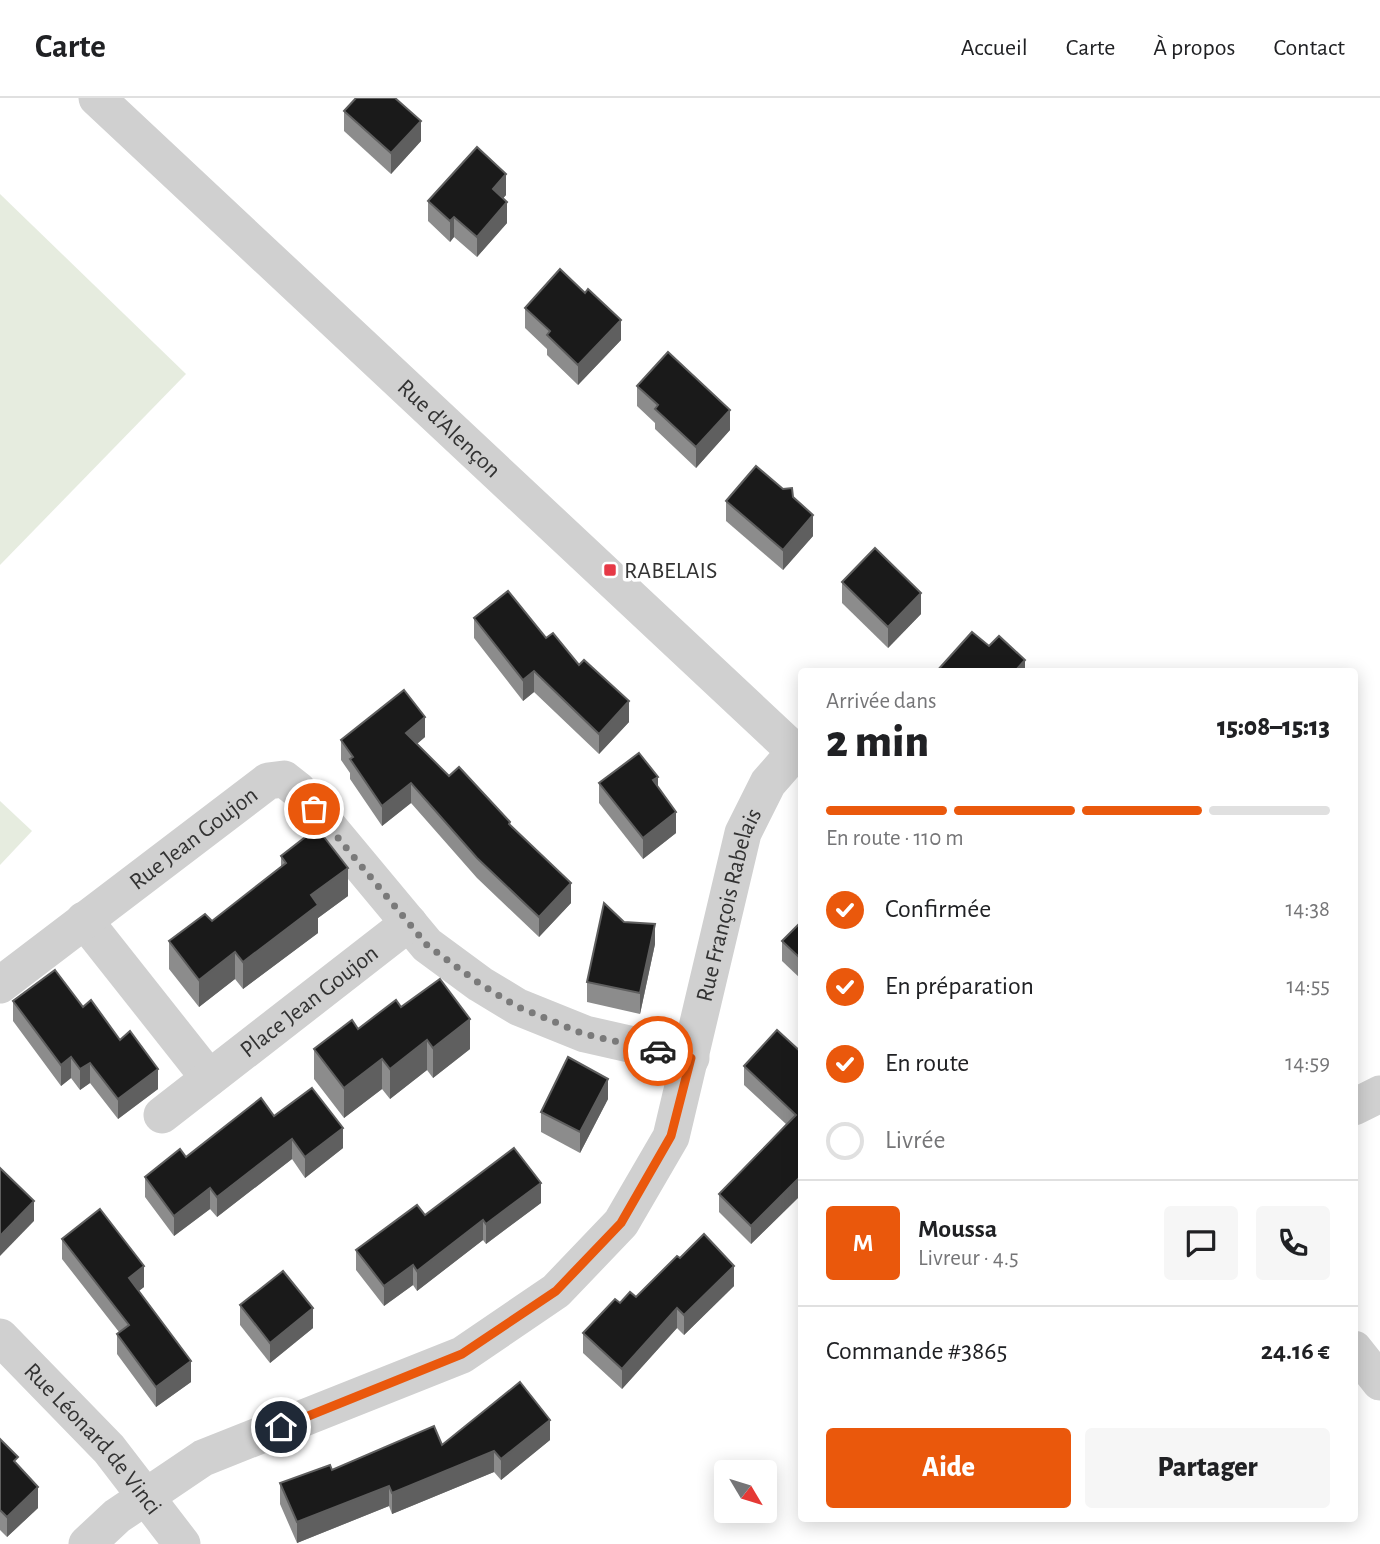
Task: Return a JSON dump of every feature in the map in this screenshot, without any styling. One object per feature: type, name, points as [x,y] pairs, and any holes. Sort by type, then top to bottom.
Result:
[{"type":"street","name":"Rue d'Alençon","points":[[97,98],[798,755]]},
{"type":"street","name":"Rue François Rabelais","points":[[87,1544],[117,1516],[203,1458],[462,1354],[556,1291],[621,1223],[671,1136],[743,833],[768,782],[798,755]]},
{"type":"street","name":"Rue Jean Goujon","points":[[0,985],[268,781],[284,779],[298,790],[427,945],[518,1007],[584,1034],[691,1058]]},
{"type":"street","points":[[84,920],[209,1078]]},
{"type":"street","name":"Place Jean Goujon","points":[[162,1115],[409,923]]},
{"type":"street","points":[[1358,1105],[1380,1094]]},
{"type":"street","name":"Rue Léonard de Vinci","points":[[0,1337],[109,1449],[182,1544]]},
{"type":"street","points":[[1358,1354],[1380,1382]]},
{"type":"shaded area","points":[[0,194],[186,374],[0,565]]},
{"type":"shaded area","points":[[0,801],[32,831],[0,865]]},
{"type":"building","points":[[356,98],[395,98],[421,121],[391,153],[344,111]]},
{"type":"building","points":[[477,147],[506,174],[493,189],[507,202],[477,237],[454,217],[450,221],[428,201]]},
{"type":"building","points":[[560,269],[585,293],[588,289],[621,320],[578,365],[547,335],[550,331],[525,308]]},
{"type":"building","points":[[668,352],[730,410],[696,447],[655,409],[658,405],[637,386]]},
{"type":"building","points":[[756,466],[783,489],[792,488],[793,497],[813,515],[783,550],[726,501]]},
{"type":"building","points":[[875,548],[921,593],[888,627],[842,582]]},
{"type":"building","points":[[508,591],[546,638],[553,633],[579,665],[584,660],[629,701],[599,734],[534,671],[523,680],[474,618]]},
{"type":"building","points":[[972,632],[989,646],[999,636],[1025,660],[1018,668],[940,668]]},
{"type":"building","points":[[404,690],[425,717],[406,733],[449,776],[459,767],[509,824],[571,883],[539,917],[477,858],[411,783],[382,806],[350,759],[353,757],[341,740]]},
{"type":"building","points":[[639,753],[658,777],[653,780],[676,812],[643,838],[599,783]]},
{"type":"building","points":[[317,828],[348,868],[311,895],[318,905],[243,962],[235,952],[199,980],[169,941],[205,914],[212,921],[286,863],[281,856]]},
{"type":"building","points":[[604,903],[624,922],[655,924],[640,993],[587,982]]},
{"type":"building","points":[[798,925],[798,956],[782,941]]},
{"type":"building","points":[[55,970],[83,1007],[91,1000],[120,1040],[130,1031],[158,1069],[118,1099],[90,1063],[80,1069],[71,1057],[61,1065],[13,1001]]},
{"type":"building","points":[[440,979],[470,1019],[433,1048],[427,1040],[390,1069],[382,1059],[344,1088],[314,1049],[352,1020],[358,1029],[396,1000],[401,1007]]},
{"type":"building","points":[[777,1030],[798,1049],[798,1179],[751,1226],[719,1194],[796,1115],[744,1066]]},
{"type":"building","points":[[568,1057],[608,1079],[580,1132],[541,1112]]},
{"type":"building","points":[[312,1088],[343,1128],[305,1157],[292,1139],[217,1197],[210,1188],[174,1216],[145,1177],[180,1149],[186,1157],[261,1098],[274,1116]]},
{"type":"building","points":[[514,1148],[541,1183],[486,1224],[483,1220],[417,1271],[413,1265],[384,1286],[356,1250],[417,1205],[425,1215]]},
{"type":"building","points":[[0,1168],[34,1201],[0,1236]]},
{"type":"building","points":[[100,1209],[144,1266],[129,1278],[191,1361],[156,1387],[117,1334],[129,1325],[62,1239]]},
{"type":"building","points":[[704,1234],[734,1266],[684,1315],[677,1308],[622,1369],[583,1333],[615,1299],[620,1303],[630,1292],[636,1297],[677,1256],[680,1258]]},
{"type":"building","points":[[283,1271],[313,1308],[270,1343],[240,1305]]},
{"type":"building","points":[[520,1382],[550,1420],[501,1459],[494,1451],[392,1493],[389,1486],[297,1522],[280,1483],[330,1465],[332,1470],[434,1426],[442,1445]]},
{"type":"building","points":[[0,1439],[18,1457],[14,1461],[38,1487],[7,1517],[0,1510]]},
{"type":"way so far","points":[[314,809],[427,945],[480,984],[518,1007],[584,1034],[658,1051]]},
{"type":"place","name":"RABELAIS","points":[[610,570]]},
{"type":"route","points":[[281,1427],[462,1354],[556,1291],[621,1223],[671,1136],[691,1058],[658,1051]]}]
